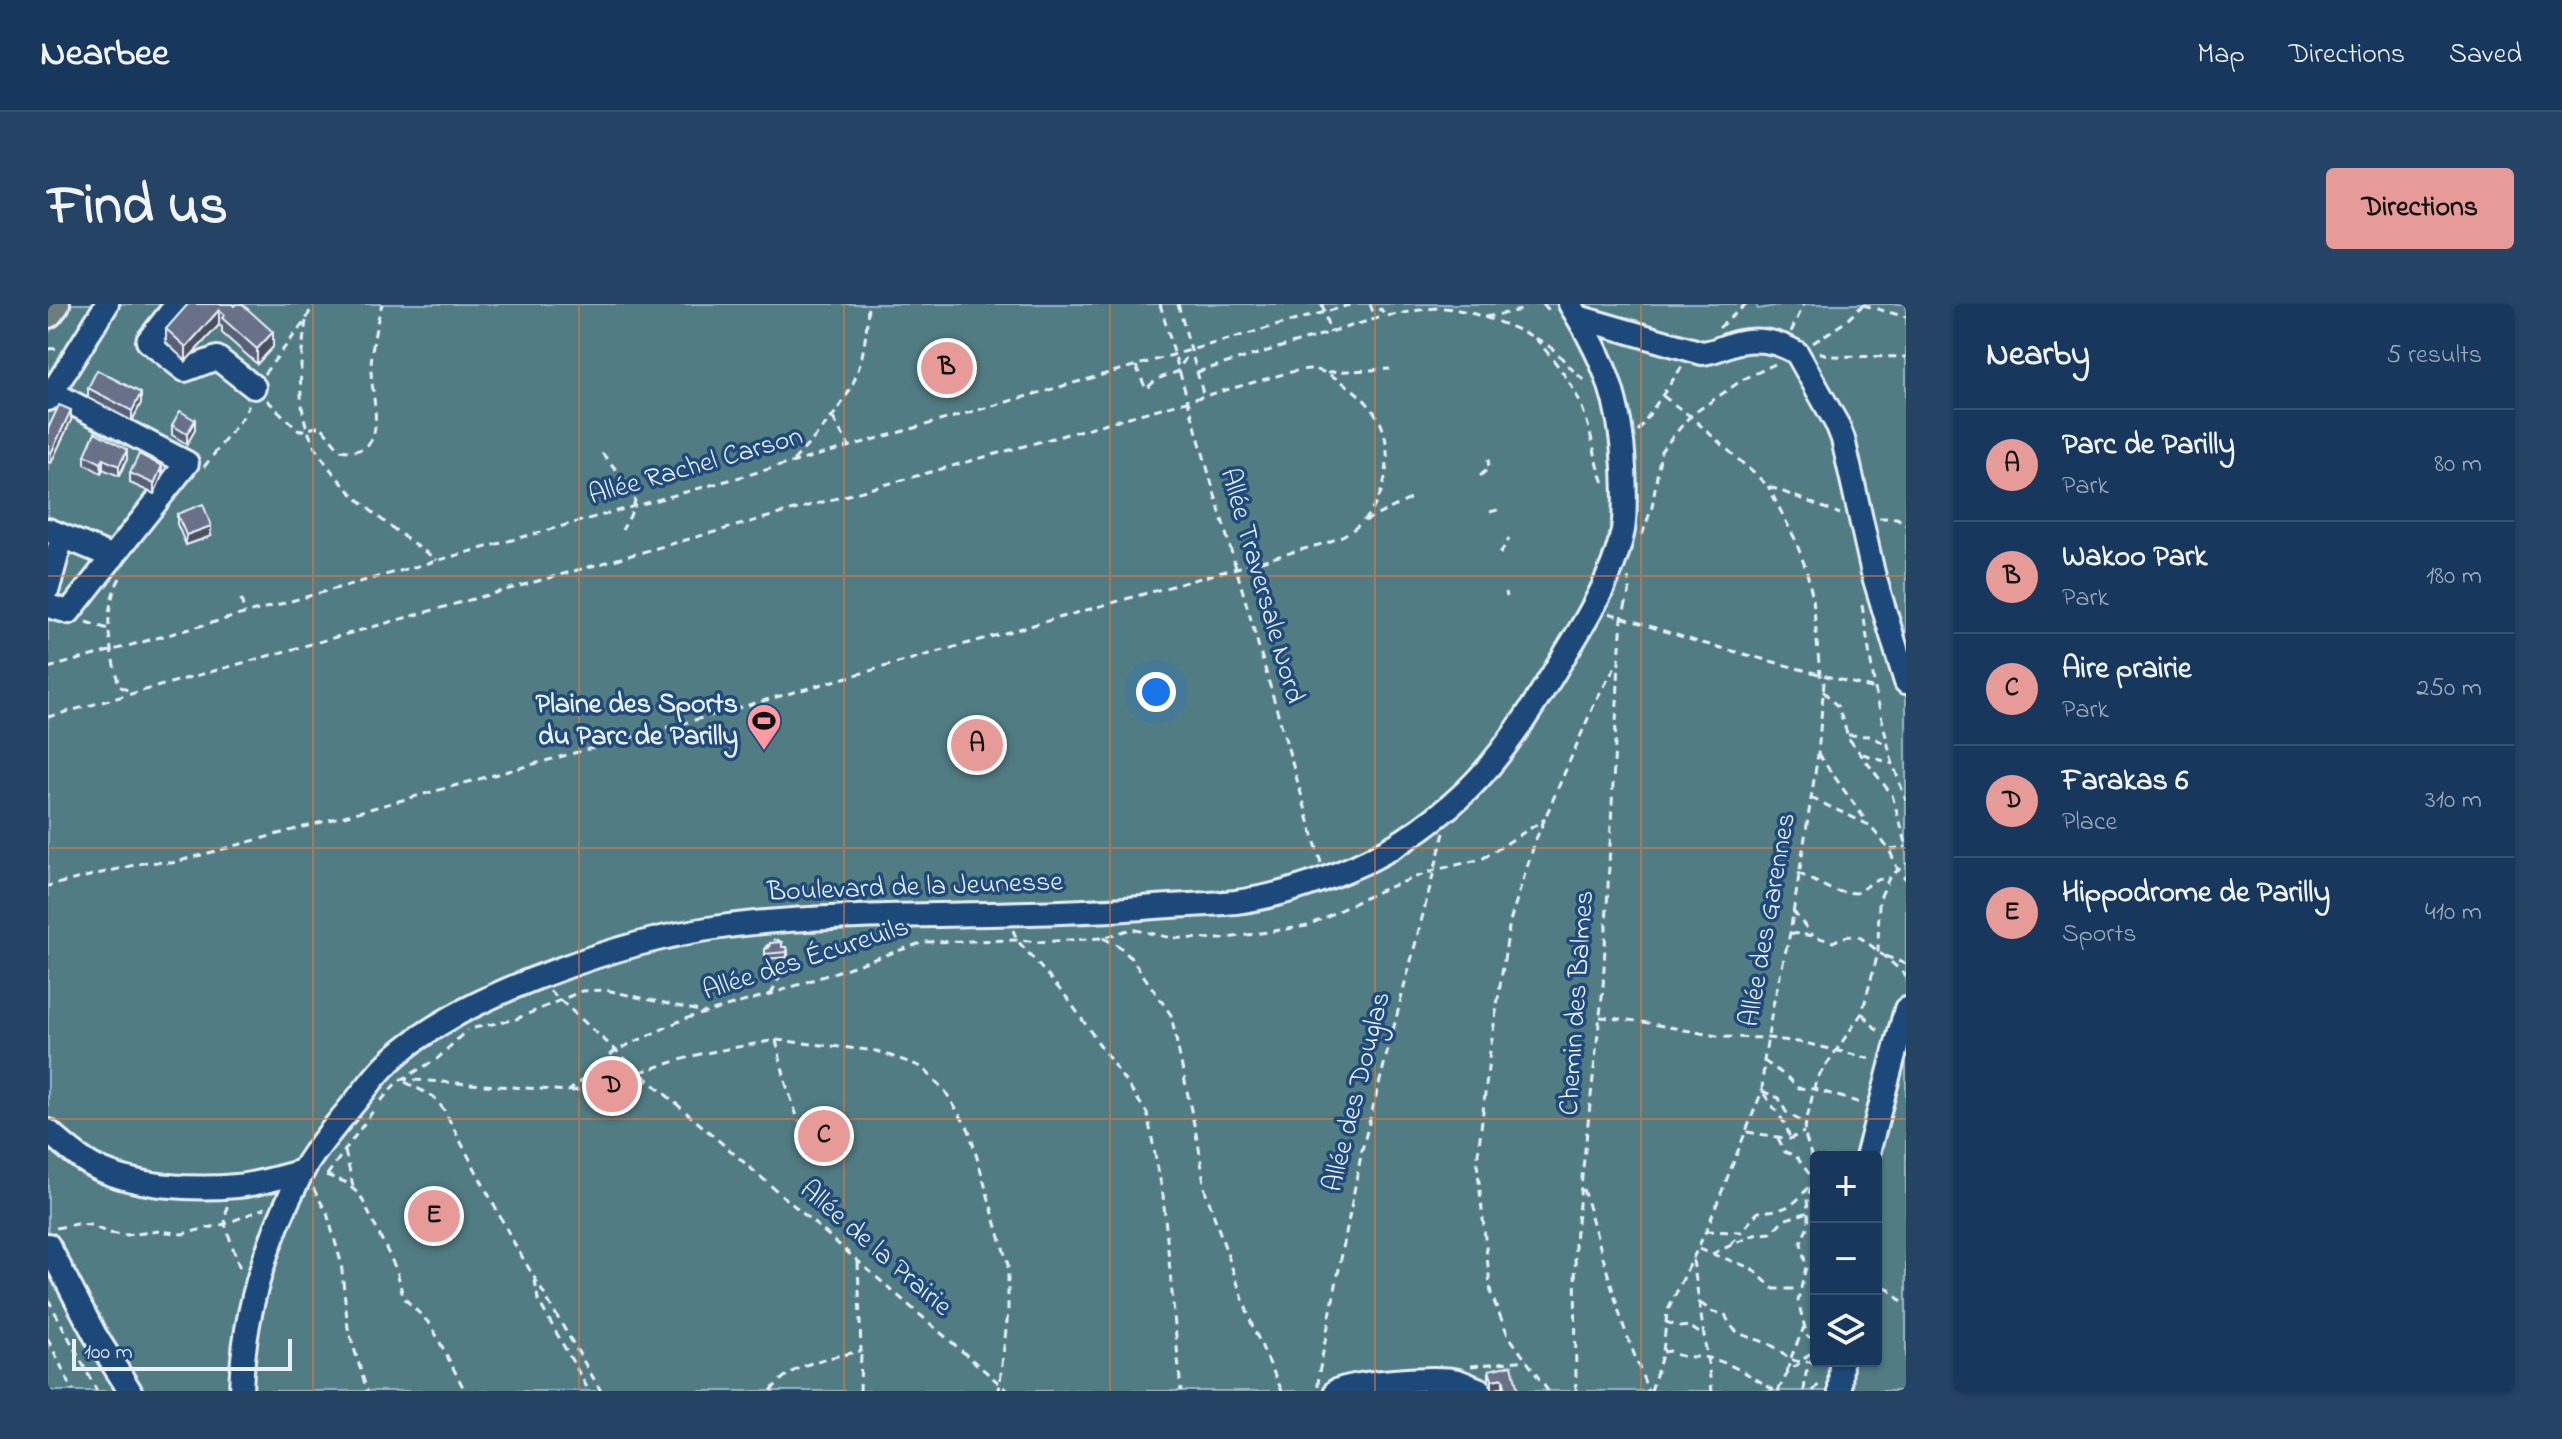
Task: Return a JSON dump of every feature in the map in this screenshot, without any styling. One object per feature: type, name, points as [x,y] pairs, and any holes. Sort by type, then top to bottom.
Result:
[{"type":"main road","points":[[48,313],[55,304]]},
{"type":"street","points":[[58,609],[118,565],[187,463],[50,396],[107,304]]},
{"type":"street","points":[[177,304],[148,341],[185,370],[217,358],[254,387]]},
{"type":"street","points":[[1574,310],[1702,353],[1739,342],[1769,341],[1797,349],[1838,426],[1851,468],[1873,573],[1906,682]]},
{"type":"street","name":"Boulevard de la Jeunesse","points":[[241,1391],[242,1360],[257,1287],[274,1234],[303,1171],[329,1134],[392,1074],[413,1043],[470,1007],[536,978],[643,942],[725,926],[827,918],[1084,912],[1237,902],[1275,894],[1360,865],[1451,806],[1479,778],[1547,684],[1591,612],[1610,572],[1623,530],[1626,491],[1619,410],[1612,385],[1574,310]]},
{"type":"street","points":[[48,588],[55,533],[118,565]]},
{"type":"street","points":[[1868,1151],[1906,1009]]},
{"type":"street","points":[[48,1132],[96,1168],[128,1180],[197,1187],[229,1186],[303,1171]]},
{"type":"street","points":[[48,1245],[95,1335],[130,1391]]},
{"type":"street","points":[[1840,1391],[1841,1367]]},
{"type":"street","points":[[1336,1391],[1350,1385],[1435,1378],[1459,1382],[1482,1391]]},
{"type":"path","points":[[198,475],[243,417],[254,387],[306,320],[313,304]]},
{"type":"path","points":[[254,387],[299,431],[321,426],[340,450],[359,450],[375,431],[377,414],[371,371],[373,334],[382,304]]},
{"type":"path","points":[[791,463],[833,418],[853,387],[862,359],[868,304]]},
{"type":"path","name":"Allée Traversale Nord","points":[[1160,304],[1315,849],[1327,878]]},
{"type":"path","points":[[1178,304],[1204,397]]},
{"type":"path","points":[[1322,304],[1330,333]]},
{"type":"path","name":"Allée Rachel Carson","points":[[48,668],[1353,304]]},
{"type":"path","points":[[1370,304],[1373,312],[1380,307],[1385,316]]},
{"type":"path","points":[[1482,318],[1522,310],[1525,304]]},
{"type":"path","points":[[1797,349],[1804,304]]},
{"type":"path","points":[[1616,553],[1641,537],[1652,507],[1661,451],[1690,416],[1742,380],[1845,322],[1863,305],[1906,317]]},
{"type":"path","points":[[1197,372],[1385,316],[1436,306],[1496,321],[1535,338],[1551,347],[1586,381],[1596,383]]},
{"type":"path","points":[[306,320],[300,384],[307,429],[322,456],[369,510],[437,560]]},
{"type":"path","points":[[1535,338],[1558,364],[1575,392],[1608,490]]},
{"type":"path","points":[[1797,349],[1830,356],[1906,357]]},
{"type":"path","points":[[1136,366],[1146,389],[1157,379],[1177,372],[1191,351]]},
{"type":"path","points":[[1623,448],[1647,421],[1686,361]]},
{"type":"path","points":[[48,717],[1310,369],[1340,380],[1370,406],[1381,424],[1385,440],[1385,476],[1371,511],[1362,523]]},
{"type":"path","points":[[1324,372],[1390,369]]},
{"type":"path","points":[[1663,396],[1768,486],[1833,513],[1897,518],[1906,525]]},
{"type":"path","points":[[833,418],[849,446]]},
{"type":"path","points":[[809,444],[816,455]]},
{"type":"path","points":[[602,453],[635,501],[622,530]]},
{"type":"path","points":[[1480,476],[1489,468],[1488,459]]},
{"type":"path","name":"Allée des Garennes","points":[[1650,1391],[1663,1352],[1667,1312],[1706,1231],[1762,1091],[1764,1061],[1790,933],[1818,754],[1824,683],[1820,675],[1813,598],[1795,539],[1768,486]]},
{"type":"path","points":[[48,886],[147,862],[172,863],[187,859],[1235,569],[1329,542],[1412,498]]},
{"type":"path","points":[[1490,512],[1501,509]]},
{"type":"path","points":[[1500,554],[1509,539]]},
{"type":"path","points":[[603,555],[605,562]]},
{"type":"path","points":[[118,565],[108,629],[111,652],[119,686],[135,693]]},
{"type":"path","points":[[241,599],[245,614]]},
{"type":"path","points":[[58,609],[108,629]]},
{"type":"path","points":[[1591,612],[1599,609],[1875,689],[1887,744],[1906,801]]},
{"type":"path","name":"Chemin des Balmes","points":[[1576,1391],[1575,1240],[1600,1017],[1622,618]]},
{"type":"path","points":[[1548,1391],[1508,1335],[1491,1294],[1477,1163],[1510,921],[1540,829],[1596,700],[1619,662]]},
{"type":"path","points":[[1823,691],[1838,707],[1848,735],[1892,795],[1906,845],[1889,849]]},
{"type":"path","points":[[1848,735],[1870,736],[1887,744]]},
{"type":"path","points":[[1861,753],[1893,764]]},
{"type":"path","points":[[1818,754],[1889,849],[1898,870],[1906,879]]},
{"type":"path","points":[[1811,798],[1869,825]]},
{"type":"path","name":"Allée des Douglas","points":[[1318,1391],[1362,1150],[1451,806]]},
{"type":"path","points":[[1811,1151],[1804,1132],[1816,1080],[1862,1013],[1878,953],[1879,900],[1889,878],[1906,863]]},
{"type":"path","points":[[1798,873],[1834,891],[1856,893],[1876,880],[1889,878]]},
{"type":"path","points":[[1792,911],[1813,936]]},
{"type":"path","points":[[1009,913],[1017,940],[1068,999],[1147,1113],[1163,1195],[1181,1391]]},
{"type":"path","points":[[1790,933],[1833,942],[1842,937],[1860,937],[1906,976]]},
{"type":"path","points":[[1103,938],[1119,946],[1132,959],[1171,1015],[1205,1190],[1252,1325],[1282,1391]]},
{"type":"path","points":[[766,952],[766,947],[775,939]]},
{"type":"path","name":"Allée des Écureuils","points":[[569,1091],[615,1051],[684,1019],[771,994],[924,942],[1017,940]]},
{"type":"path","points":[[1878,953],[1906,964]]},
{"type":"path","points":[[771,994],[788,959]]},
{"type":"path","name":"Allée de la Prairie","points":[[536,978],[615,1051],[1008,1391]]},
{"type":"path","points":[[327,1175],[378,1105],[392,1074],[437,1059],[469,1028],[516,1019],[582,991],[606,990],[706,1013]]},
{"type":"path","points":[[1862,1013],[1877,1030],[1897,1040]]},
{"type":"path","points":[[1600,1017],[1722,1037],[1768,1038],[1837,1049],[1891,1064]]},
{"type":"path","points":[[776,1040],[799,1122]]},
{"type":"path","points":[[640,1072],[700,1054],[776,1040],[877,1051],[922,1067],[955,1104],[969,1130],[1008,1265],[1008,1312],[999,1391]]},
{"type":"path","points":[[1764,1061],[1798,1088],[1814,1089],[1879,1108]]},
{"type":"path","points":[[392,1074],[507,1088],[569,1091],[650,1081]]},
{"type":"path","points":[[392,1074],[434,1097],[444,1110],[514,1243],[601,1391]]},
{"type":"path","points":[[1762,1091],[1779,1098],[1786,1112],[1805,1124]]},
{"type":"path","points":[[1762,1091],[1786,1125],[1790,1139]]},
{"type":"path","points":[[1745,1132],[1790,1139],[1804,1132]]},
{"type":"path","points":[[329,1134],[344,1151],[354,1190]]},
{"type":"path","points":[[1778,1138],[1785,1152],[1796,1156],[1810,1177]]},
{"type":"path","points":[[303,1171],[345,1182],[360,1195],[397,1271],[403,1297],[431,1325],[464,1390]]},
{"type":"path","points":[[303,1171],[327,1213],[341,1262],[348,1328],[367,1391]]},
{"type":"path","points":[[1730,1246],[1758,1212],[1781,1210],[1796,1203],[1810,1185]]},
{"type":"path","points":[[229,1186],[225,1224],[241,1273],[257,1287]]},
{"type":"path","points":[[1583,1187],[1622,1322],[1650,1391]]},
{"type":"path","points":[[1810,1190],[1807,1199],[1809,1223],[1801,1243],[1806,1267],[1798,1301],[1804,1327],[1810,1337]]},
{"type":"path","points":[[48,1229],[76,1224],[126,1235],[160,1231],[182,1234],[225,1224],[292,1195]]},
{"type":"path","points":[[1710,1255],[1754,1235],[1771,1233],[1783,1220],[1809,1212]]},
{"type":"path","points":[[1706,1231],[1741,1232]]},
{"type":"path","points":[[1697,1249],[1751,1268],[1774,1289],[1799,1289]]},
{"type":"path","points":[[1692,1258],[1712,1391]]},
{"type":"path","points":[[858,1261],[860,1391]]},
{"type":"path","points":[[534,1276],[538,1300],[589,1391]]},
{"type":"path","points":[[1882,1283],[1906,1306]]},
{"type":"path","points":[[48,1299],[97,1391]]},
{"type":"path","points":[[1700,1303],[1713,1312],[1725,1314],[1730,1326],[1743,1337],[1767,1342],[1790,1360],[1810,1362]]},
{"type":"path","points":[[1666,1322],[1680,1327],[1689,1326],[1705,1337]]},
{"type":"path","points":[[1787,1374],[1804,1327]]},
{"type":"path","points":[[48,1339],[73,1391]]},
{"type":"path","points":[[771,1391],[791,1371],[824,1359],[861,1351]]},
{"type":"path","points":[[1663,1352],[1670,1351],[1677,1356],[1690,1358],[1708,1357],[1738,1367],[1777,1391],[1787,1374],[1810,1353]]},
{"type":"path","points":[[1804,1391],[1811,1367]]},
{"type":"green space","points":[[72,304],[1756,304],[1758,309],[1785,304],[1906,304],[1906,1391],[48,1391],[48,334]]},
{"type":"building","points":[[188,304],[242,304],[273,332],[257,349],[222,318],[225,315],[219,310],[186,347],[166,329]]},
{"type":"building","points":[[97,370],[141,393],[132,411],[88,388]]},
{"type":"building","points":[[59,405],[71,410],[51,453],[48,452],[48,429]]},
{"type":"building","points":[[180,411],[195,420],[187,434],[172,425]]},
{"type":"building","points":[[95,432],[127,450],[119,466],[103,459],[101,463],[85,455]]},
{"type":"building","points":[[139,454],[162,466],[154,484],[130,473]]},
{"type":"building","points":[[203,504],[211,526],[186,535],[177,514]]},
{"type":"building","points":[[782,942],[787,952],[765,954],[770,943]]},
{"type":"building","points":[[1512,1365],[1518,1391],[1506,1391],[1503,1378],[1492,1380],[1489,1370]]},
{"type":"place","name":"Wakoo Park","points":[[947,368]]},
{"type":"place","name":"Parc de Parilly","points":[[977,745]]},
{"type":"place","name":"Plaine des Sports du Parc de Parilly","points":[[764,752]]},
{"type":"place","name":"Farakas 6","points":[[612,1086]]},
{"type":"place","name":"Aire prairie","points":[[824,1136]]},
{"type":"place","name":"Hippodrome de Parilly","points":[[434,1216]]}]
